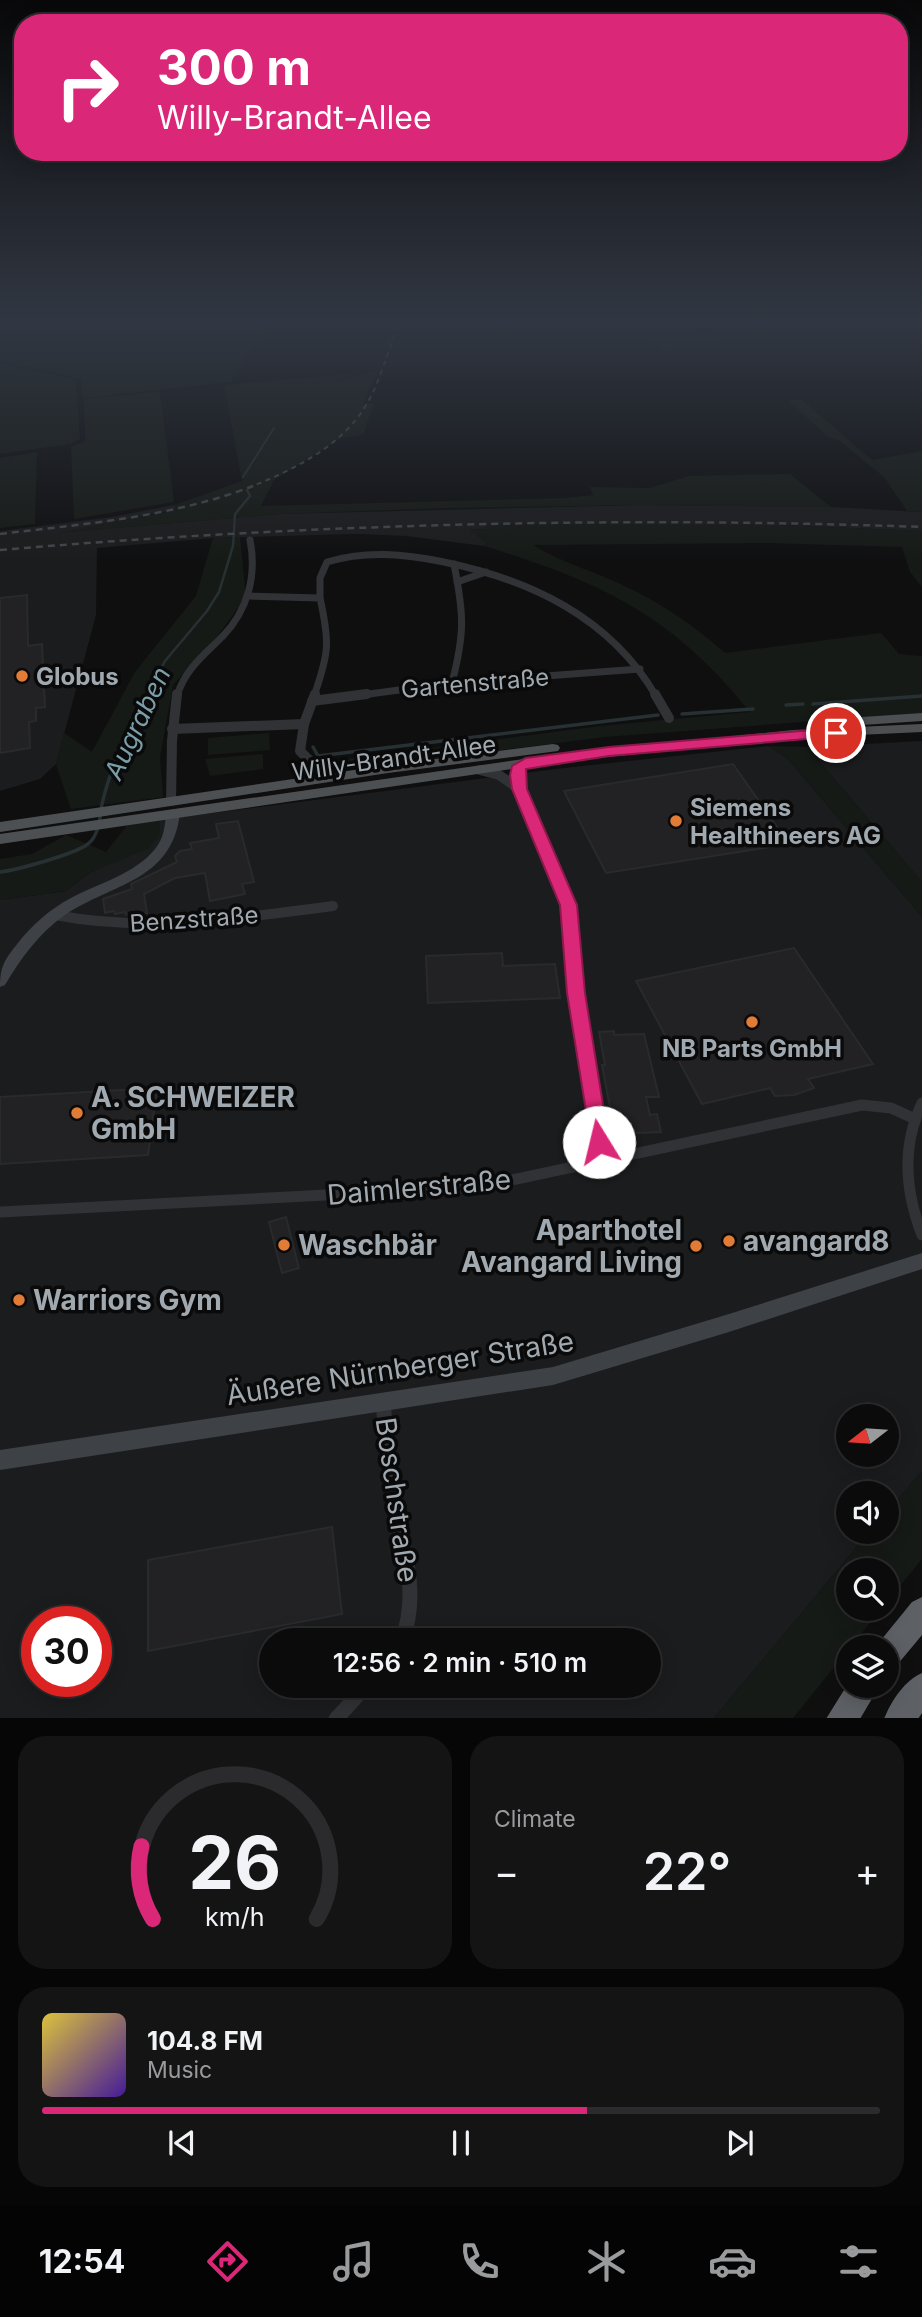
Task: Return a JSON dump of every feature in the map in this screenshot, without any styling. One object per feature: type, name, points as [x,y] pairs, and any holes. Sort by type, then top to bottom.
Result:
[{"type":"highway","points":[[899,1640],[922,1612]]},
{"type":"highway","points":[[899,1718],[922,1688]]},
{"type":"highway","points":[[841,1718],[856,1698]]},
{"type":"main road","name":"Willy-Brandt-Allee","points":[[0,839],[69,823],[508,753],[786,726],[922,717]]},
{"type":"main road","name":"Willy-Brandt-Allee","points":[[172,807],[725,740],[922,729]]},
{"type":"main road","points":[[0,981],[29,936],[55,915],[152,861],[170,839],[174,828],[172,807]]},
{"type":"main road","name":"Willy-Brandt-Allee","points":[[0,827],[69,823]]},
{"type":"main road","name":"Äußere Nürnberger Straße","points":[[0,1460],[553,1376],[729,1324],[922,1261]]},
{"type":"street","points":[[172,807],[172,729],[180,684],[198,658],[231,626],[247,596],[254,568],[250,540]]},
{"type":"street","points":[[310,761],[300,751],[304,724],[327,658],[327,630],[320,598],[320,578],[327,562],[336,558],[394,555],[454,564],[529,584],[570,606],[615,641],[640,668],[669,718]]},
{"type":"street","points":[[452,683],[462,643],[463,612],[454,564]]},
{"type":"street","points":[[457,582],[487,572]]},
{"type":"street","points":[[247,596],[320,598]]},
{"type":"street","name":"Gartenstraße","points":[[312,701],[452,683],[640,668]]},
{"type":"street","points":[[172,729],[304,724]]},
{"type":"street","points":[[526,762],[520,766],[517,775],[519,789],[569,905],[583,1042],[599,1142],[607,1160]]},
{"type":"street","points":[[475,769],[499,775],[519,789]]},
{"type":"street","name":"Benzstraße","points":[[55,915],[85,922],[121,925],[195,921],[333,906]]},
{"type":"street","points":[[922,1103],[913,1118],[906,1167],[911,1202],[922,1235]]},
{"type":"street","name":"Daimlerstraße","points":[[0,1212],[468,1188],[517,1181],[862,1105],[891,1108],[913,1118]]},
{"type":"street","name":"Boschstraße","points":[[383,1402],[396,1505],[411,1579],[410,1609],[405,1628]]},
{"type":"street","points":[[336,1718],[355,1698]]},
{"type":"shaded area","points":[[0,403],[78,403],[80,439],[71,444],[0,454]]},
{"type":"shaded area","points":[[84,403],[161,403],[174,502],[74,519],[71,446],[85,442]]},
{"type":"shaded area","points":[[227,403],[365,403],[374,404],[363,435],[342,438],[274,480],[261,506],[564,498],[593,495],[590,487],[649,488],[689,476],[790,474],[831,507],[641,505],[448,508],[279,514],[57,533],[177,510],[174,505],[242,481]]},
{"type":"shaded area","points":[[791,403],[806,403],[872,460],[922,451],[922,512],[907,511],[884,477],[840,441],[828,437]]},
{"type":"shaded area","points":[[37,452],[35,524],[0,528],[0,458]]},
{"type":"shaded area","points":[[174,505],[178,509],[66,532],[279,514],[641,505],[831,507],[922,512],[922,531],[779,525],[489,525],[485,529],[471,530],[487,543],[484,546],[406,536],[358,534],[213,538],[97,548],[96,615],[56,764],[40,779],[0,791],[0,531],[112,517]]},
{"type":"shaded area","points":[[489,525],[779,525],[922,531],[922,587],[910,572],[902,547],[768,543],[533,545],[652,600],[682,619],[725,653],[881,633],[899,654],[922,656],[922,713],[605,737],[303,775],[302,765],[599,726],[750,712],[692,650],[632,606],[564,573],[484,546],[487,543],[470,530],[485,529]]},
{"type":"shaded area","points":[[240,537],[246,597],[219,634],[173,685],[160,757],[163,797],[71,809],[56,764],[64,733],[92,752],[135,672],[196,596],[213,538]]},
{"type":"shaded area","points":[[269,733],[270,750],[208,755],[208,738]]},
{"type":"shaded area","points":[[922,741],[922,882],[807,747]]},
{"type":"shaded area","points":[[768,746],[787,758],[922,917],[922,1471],[899,1498],[899,1481],[836,1481],[836,1544],[859,1544],[847,1558],[836,1558],[836,1572],[714,1718],[0,1718],[0,900],[66,891],[91,872],[118,859],[159,820],[564,768]]},
{"type":"shaded area","points":[[768,746],[807,747],[922,882],[922,917],[787,758]]},
{"type":"shaded area","points":[[263,754],[263,769],[210,776],[205,759]]},
{"type":"shaded area","points":[[159,820],[160,834],[148,849],[91,872],[66,891],[0,900],[0,859],[32,854],[66,835],[106,852],[129,823]]},
{"type":"shaded area","points":[[922,1471],[922,1559],[899,1587],[899,1558],[847,1558],[859,1544],[899,1544],[899,1498]]},
{"type":"shaded area","points":[[836,1572],[836,1621],[871,1621],[860,1635],[836,1635],[836,1665],[793,1718],[714,1718]]},
{"type":"building","name":"Globus","points":[[27,595],[28,646],[42,644],[45,707],[36,708],[36,721],[29,722],[30,748],[0,753],[0,598]]},
{"type":"building","name":"Siemens Healthineers AG","points":[[733,764],[789,844],[606,873],[564,791]]},
{"type":"building","points":[[238,821],[254,882],[242,884],[245,894],[210,901],[205,873],[175,878],[144,894],[147,913],[137,916],[136,912],[126,915],[125,912],[105,913],[103,899],[132,889],[131,884],[177,862],[175,856],[180,851],[192,849],[190,843],[219,838],[216,824]]},
{"type":"building","name":"NB Parts GmbH","points":[[794,948],[873,1064],[808,1079],[814,1088],[794,1095],[775,1096],[770,1088],[702,1104],[636,981]]},
{"type":"building","points":[[502,953],[503,966],[555,964],[560,998],[428,1003],[426,956]]},
{"type":"building","points":[[614,1031],[614,1035],[644,1034],[659,1097],[646,1097],[650,1115],[657,1114],[661,1132],[615,1134],[602,1065],[605,1065],[599,1032]]},
{"type":"building","name":"A. SCHWEIZER GmbH","points":[[157,1088],[148,1155],[0,1164],[0,1097]]},
{"type":"building","name":"Waschbär","points":[[286,1217],[299,1268],[282,1273],[269,1222]]},
{"type":"building","points":[[332,1527],[342,1614],[148,1651],[148,1560]]},
{"type":"waterway","name":"Augraben","points":[[243,477],[274,428]]},
{"type":"waterway","name":"Augraben","points":[[146,696],[165,661],[207,611],[219,592],[233,546],[235,514],[250,496],[247,490]]},
{"type":"waterway","name":"Augraben","points":[[0,872],[59,857],[92,841],[115,762],[146,696]]},
{"type":"waterway","points":[[813,704],[922,696]]},
{"type":"waterway","points":[[786,705],[803,704]]},
{"type":"waterway","points":[[682,714],[753,709]]},
{"type":"waterway","points":[[313,747],[318,756],[658,715]]},
{"type":"waterway","points":[[115,766],[130,762]]},
{"type":"railway","points":[[251,487],[317,454],[346,430],[367,403]]},
{"type":"railway","points":[[0,534],[96,523],[160,512],[223,497],[251,487]]},
{"type":"railway","points":[[0,550],[230,534],[461,525],[691,522],[922,527]]},
{"type":"place","name":"Globus","points":[[22,676]]},
{"type":"place","name":"Siemens Healthineers AG","points":[[676,821]]},
{"type":"place","name":"NB Parts GmbH","points":[[752,1022]]},
{"type":"place","name":"A. SCHWEIZER GmbH","points":[[77,1113]]},
{"type":"place","name":"avangard8","points":[[729,1241]]},
{"type":"place","name":"Waschbär","points":[[284,1245]]},
{"type":"place","name":"Aparthotel Avangard Living","points":[[696,1246]]},
{"type":"place","name":"Warriors Gym","points":[[19,1300]]},
{"type":"route","points":[[599,1142],[576,993],[569,905],[519,789],[517,775],[520,766],[526,762],[721,740],[836,733]]}]
